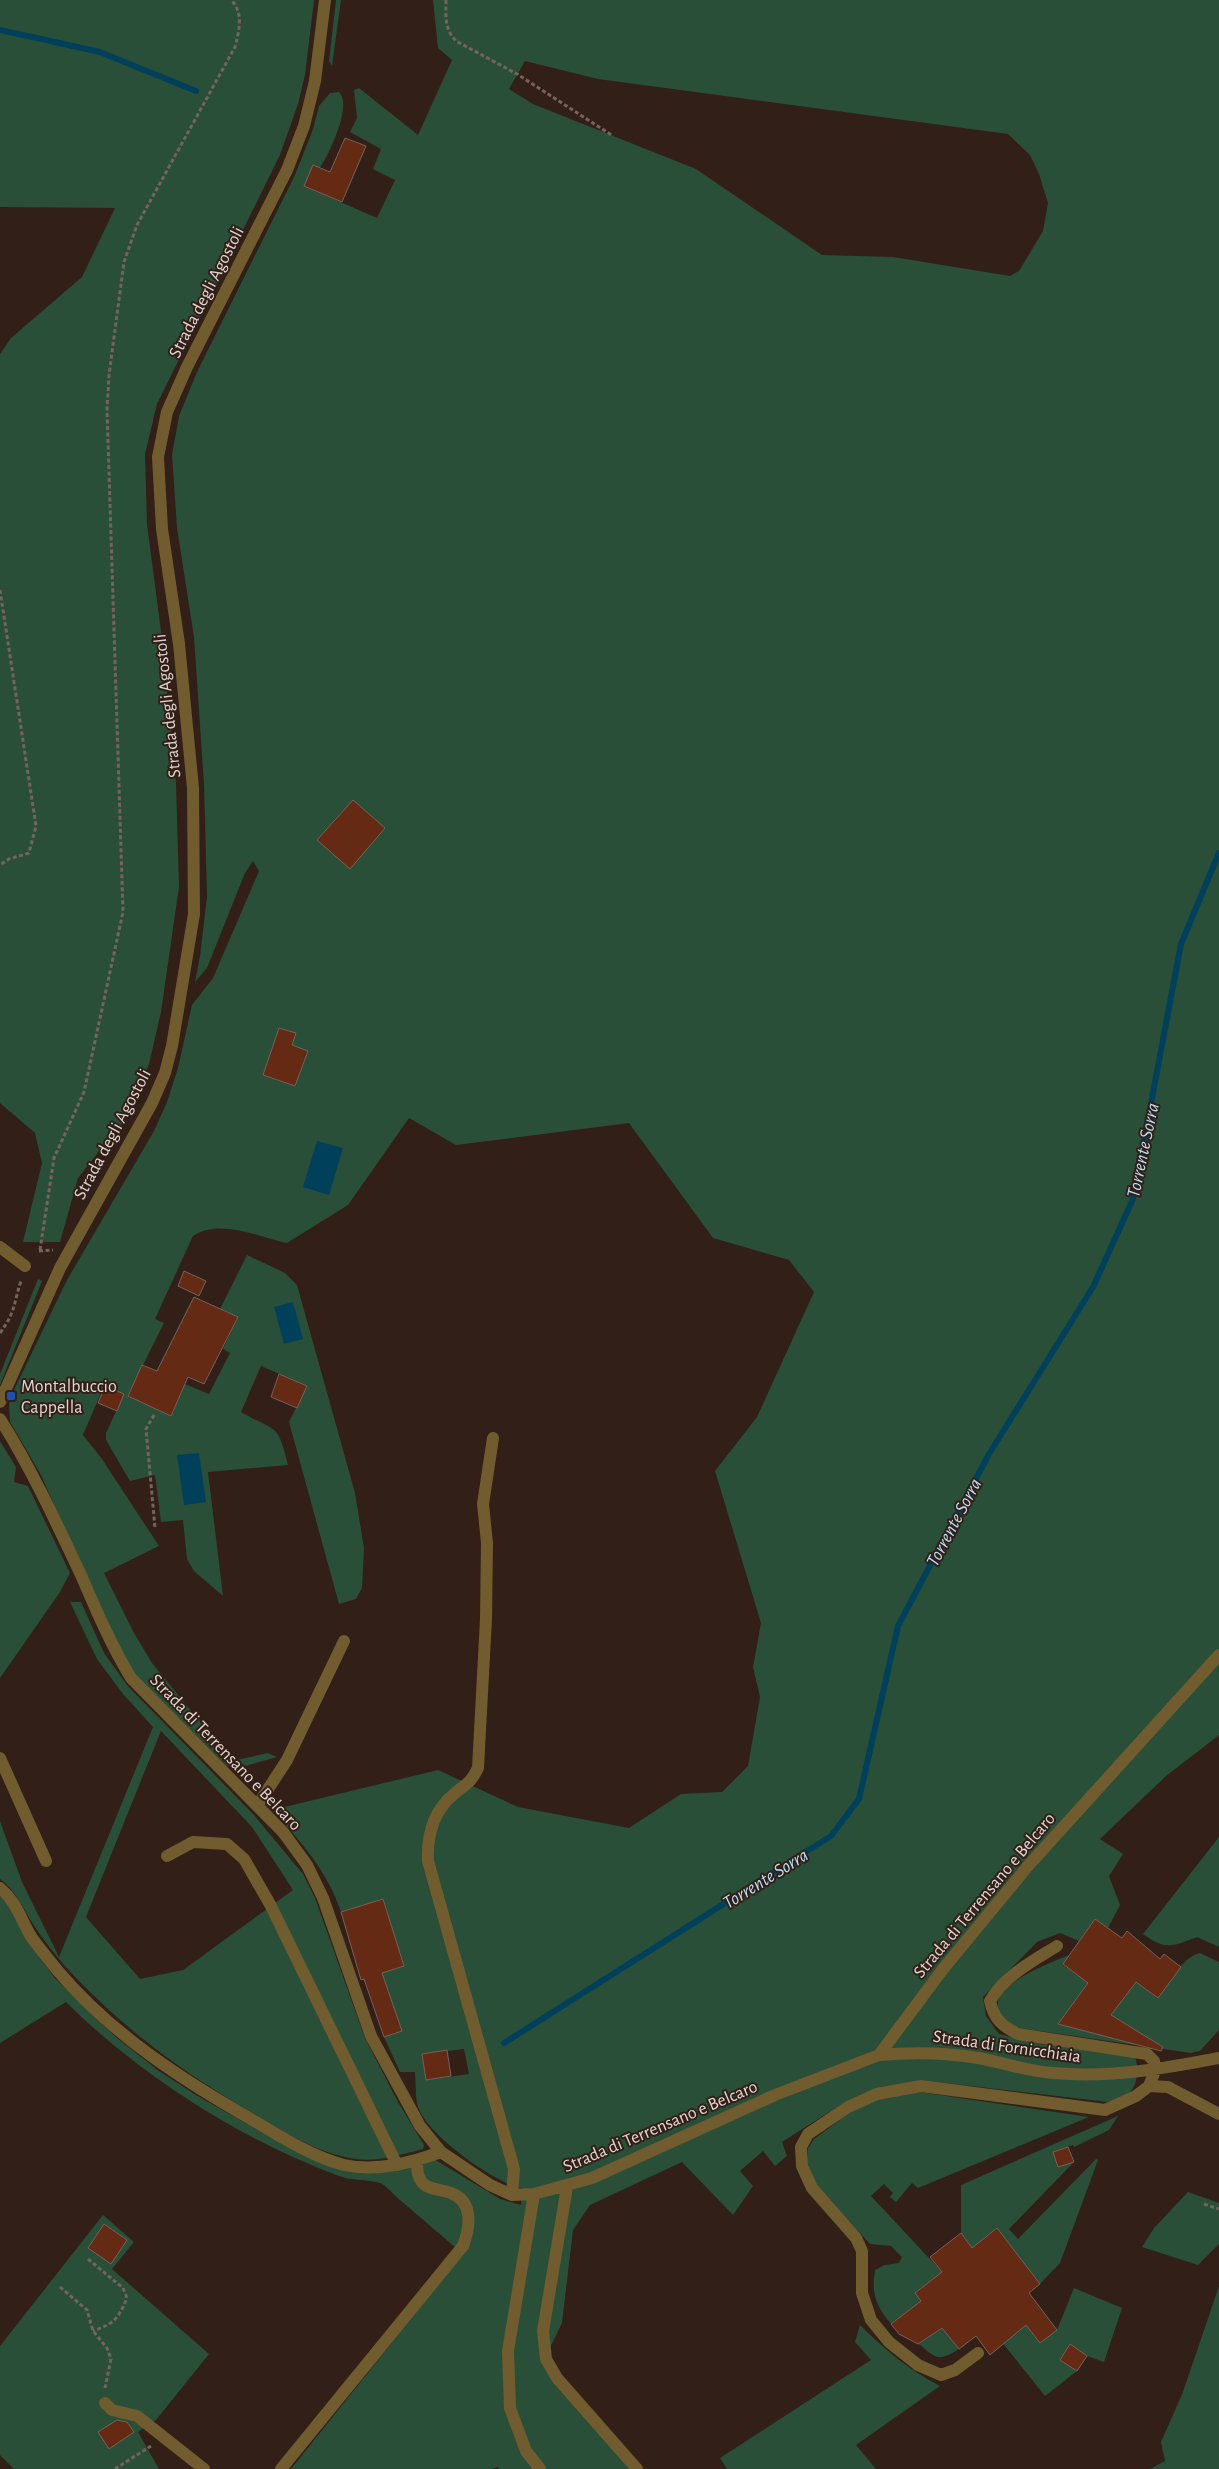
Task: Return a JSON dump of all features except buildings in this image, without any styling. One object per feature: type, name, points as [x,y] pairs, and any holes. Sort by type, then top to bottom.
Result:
[{"type":"street","name":"Strada degli Agostoli","points":[[0,1402],[60,1268],[152,1103],[165,1073],[172,1046],[194,914],[194,807],[179,644],[162,529],[158,457],[167,412],[287,170],[304,126],[316,81],[325,0]]},
{"type":"street","points":[[0,1247],[25,1266]]},
{"type":"street","name":"Strada di Terrensano e Belcaro","points":[[0,1420],[32,1475],[113,1648],[131,1678],[283,1832],[307,1865],[323,1898],[371,2036],[420,2126],[440,2152],[490,2185],[512,2195],[534,2194],[567,2187],[592,2178],[775,2095],[879,2055],[944,1968],[1028,1866],[1219,1655]]},
{"type":"street","points":[[493,1438],[483,1504],[487,1543],[486,1620],[478,1768],[471,1782],[453,1795],[437,1814],[428,1840],[428,1861],[514,2169],[512,2195]]},
{"type":"street","points":[[257,1806],[287,1760],[344,1640]]},
{"type":"street","points":[[0,1758],[46,1861]]},
{"type":"street","points":[[167,1856],[193,1842],[226,1844],[244,1859],[271,1906],[397,2165]]},
{"type":"street","points":[[0,1888],[12,1898],[32,1938],[59,1972],[94,2007],[167,2069],[267,2129],[318,2155],[344,2165],[366,2168],[397,2165],[440,2152]]},
{"type":"street","points":[[978,2353],[955,2370],[941,2375],[918,2364],[889,2342],[870,2320],[862,2293],[862,2251],[856,2238],[812,2188],[802,2166],[801,2147],[808,2134],[848,2107],[877,2094],[921,2086],[1105,2110],[1136,2096],[1149,2086],[1155,2071],[1154,2061],[1147,2054],[1018,2034],[1004,2026],[993,2015],[990,2001],[995,1992],[1031,1962],[1057,1946]]},
{"type":"street","name":"Strada di Fornicchiaia","points":[[879,2055],[924,2051],[978,2058],[1050,2073],[1106,2076],[1155,2071],[1219,2058]]},
{"type":"street","points":[[1149,2086],[1168,2087],[1219,2114]]},
{"type":"street","points":[[281,2469],[463,2246],[469,2231],[468,2213],[463,2200],[453,2194],[425,2185],[417,2174],[417,2160]]},
{"type":"street","points":[[567,2187],[543,2331],[546,2360],[557,2378],[637,2469]]},
{"type":"street","points":[[534,2194],[508,2351],[510,2408],[526,2451],[540,2469]]},
{"type":"street","points":[[105,2403],[112,2410],[137,2416],[204,2469]]},
{"type":"path","points":[[40,1250],[54,1158],[84,1092],[123,912],[107,410],[109,374],[124,262],[137,225],[235,47],[241,26],[236,4],[231,0]]},
{"type":"path","points":[[446,0],[446,25],[449,34],[456,41],[518,74],[613,136]]},
{"type":"path","points":[[0,590],[36,826],[29,853],[9,859],[0,865]]},
{"type":"path","points":[[154,1415],[146,1429],[155,1528]]},
{"type":"path","points":[[1204,2204],[1219,2209]]},
{"type":"path","points":[[88,2259],[124,2288],[128,2298],[119,2317],[109,2325],[93,2332]]},
{"type":"path","points":[[60,2287],[87,2310],[93,2332],[107,2348],[111,2359],[103,2395],[105,2403]]},
{"type":"path","points":[[115,2469],[164,2438]]},
{"type":"green space","points":[[0,0],[314,0],[305,75],[298,104],[280,155],[157,404],[145,454],[147,524],[162,639],[176,783],[179,887],[161,1012],[149,1064],[130,1111],[117,1134],[111,1136],[78,1178],[60,1242],[23,1242],[42,1163],[35,1133],[0,1103],[0,354],[11,338],[82,277],[115,208],[0,207]]},
{"type":"green space","points":[[336,0],[341,0],[332,66],[329,61]]},
{"type":"green space","points":[[433,0],[1219,0],[1219,1735],[1166,1776],[1100,1839],[1123,1854],[1109,1876],[1120,1905],[1108,1928],[1095,1919],[1079,1941],[1060,1933],[1037,1942],[983,1997],[986,2016],[999,2034],[1040,2044],[1134,2056],[1137,2065],[1135,2084],[1133,2089],[1126,2095],[1108,2102],[920,2080],[845,2102],[782,2142],[787,2156],[775,2166],[763,2151],[740,2171],[753,2186],[733,2215],[682,2162],[590,2205],[573,2230],[562,2323],[542,2364],[629,2469],[499,2469],[497,2467],[492,2469],[291,2469],[463,2254],[382,2184],[344,2178],[302,2161],[265,2144],[193,2103],[126,2055],[66,2002],[0,2043],[0,1896],[10,1905],[27,1941],[55,1978],[117,2038],[159,2071],[196,2095],[272,2138],[343,2169],[434,2159],[500,2199],[521,2205],[522,2189],[510,2185],[479,2167],[434,2131],[418,2107],[415,2072],[400,2072],[384,2037],[402,2031],[386,1986],[364,1979],[404,1966],[383,1899],[341,1912],[329,1883],[321,1870],[303,1845],[272,1810],[438,1770],[518,1807],[629,1828],[681,1794],[722,1792],[748,1766],[760,1697],[753,1667],[761,1623],[715,1471],[757,1417],[814,1292],[789,1260],[713,1238],[629,1123],[456,1145],[409,1118],[348,1205],[287,1243],[252,1233],[227,1229],[203,1231],[193,1236],[155,1319],[164,1323],[128,1395],[171,1416],[185,1384],[209,1394],[230,1353],[223,1349],[238,1317],[220,1309],[247,1255],[285,1273],[297,1285],[355,1493],[364,1548],[362,1588],[356,1599],[339,1604],[289,1422],[307,1386],[261,1366],[241,1412],[269,1426],[278,1434],[288,1465],[208,1472],[223,1596],[194,1571],[187,1559],[183,1520],[161,1522],[155,1475],[130,1481],[106,1440],[106,1433],[124,1394],[104,1386],[83,1435],[102,1459],[159,1546],[104,1573],[134,1633],[152,1663],[232,1761],[268,1753],[277,1757],[235,1769],[226,1765],[134,1674],[116,1646],[41,1475],[10,1422],[9,1404],[13,1392],[67,1280],[154,1131],[167,1102],[178,1068],[192,1005],[213,978],[259,871],[253,861],[245,873],[207,968],[195,982],[207,897],[204,784],[194,637],[177,528],[172,455],[179,416],[197,372],[295,175],[313,129],[319,106],[330,93],[339,92],[343,98],[342,118],[334,141],[320,168],[304,186],[377,218],[395,180],[373,169],[381,149],[350,132],[357,118],[354,90],[359,88],[418,135],[452,60],[438,48]],"holes":[[[525,61],[598,79],[1008,134],[1030,155],[1039,174],[1048,203],[1043,231],[1019,271],[1010,276],[893,257],[822,255],[696,169],[533,104],[509,89]],[[464,2049],[469,2074],[426,2080],[422,2054]]]},
{"type":"green space","points":[[38,1279],[42,1281],[0,1385],[0,1374]]},
{"type":"green space","points":[[0,1441],[16,1467],[14,1482],[28,1486],[70,1573],[60,1592],[0,1678]]},
{"type":"green space","points":[[70,1602],[81,1602],[104,1653],[127,1685],[253,1814],[303,1874],[315,1898],[365,2038],[398,2102],[424,2145],[423,2149],[365,2160],[333,2154],[288,2134],[203,2083],[132,2030],[87,1989],[52,1951],[14,1893],[0,1879],[0,1821],[22,1882],[59,1957],[153,1727],[123,1694],[97,1659]],"holes":[[[161,1731],[252,1827],[293,1890],[183,1970],[140,1979],[86,1917]]]},
{"type":"green space","points":[[1219,1837],[1219,1947],[1197,1937],[1182,1943],[1164,1945],[1143,1934]]},
{"type":"green space","points":[[1200,1953],[1219,1962],[1219,2030],[1200,2051],[1191,2053],[1019,2028],[1003,2016],[998,2005],[1001,1994],[1011,1984],[1041,1967],[1069,1955],[1063,1965],[1082,1978],[1095,1973],[1058,2024],[1133,2043],[1139,2032],[1111,2015],[1156,1956],[1140,1985],[1158,1998],[1181,1965]]},
{"type":"green space","points":[[919,2092],[1089,2117],[918,2188],[912,2183],[896,2202],[890,2197],[893,2193],[884,2184],[871,2196],[942,2272],[916,2292],[921,2301],[891,2324],[878,2305],[874,2293],[875,2270],[885,2265],[899,2263],[902,2257],[891,2246],[870,2244],[815,2184],[807,2162],[808,2148],[814,2139],[852,2111],[877,2100]]},
{"type":"green space","points":[[1118,2116],[1109,2130],[1074,2147],[1073,2145],[1053,2152],[1058,2167],[1074,2162],[1009,2229],[1018,2239],[1096,2159],[1098,2160],[1060,2263],[1040,2284],[997,2228],[972,2248],[961,2233],[961,2185]]},
{"type":"green space","points":[[1188,2192],[1219,2203],[1219,2244],[1198,2265],[1142,2247],[1154,2228]]},
{"type":"green space","points":[[103,2215],[134,2242],[112,2269],[209,2354],[156,2420],[138,2432],[159,2469],[14,2469],[0,2455],[0,2346]]},
{"type":"green space","points":[[1219,2286],[1219,2469],[1150,2469],[1165,2461],[1161,2442],[1183,2392]]},
{"type":"green space","points":[[1074,2288],[1122,2308],[1104,2362],[1087,2356],[1070,2344],[1060,2360],[1077,2371],[1045,2396],[989,2326],[1013,2308],[1040,2343],[1057,2330]]},
{"type":"green space","points":[[860,2325],[898,2359],[940,2386],[856,2445],[876,2469],[727,2469],[720,2458],[871,2360],[855,2342]]},
{"type":"green space","points":[[942,2328],[959,2349],[946,2356],[938,2357],[919,2344]]},
{"type":"water","points":[[317,1141],[343,1148],[329,1195],[303,1187]]},
{"type":"water","points":[[293,1302],[303,1339],[284,1344],[274,1307]]},
{"type":"water","points":[[199,1453],[206,1502],[184,1505],[177,1455]]},
{"type":"waterway","points":[[0,30],[100,52],[196,91]]},
{"type":"waterway","name":"Torrente Sorra","points":[[504,2043],[831,1836],[859,1799],[898,1626],[989,1454],[1093,1287],[1133,1199],[1181,944],[1219,853]]},
{"type":"place","name":"Montalbuccio Cappella","points":[[11,1396]]}]
